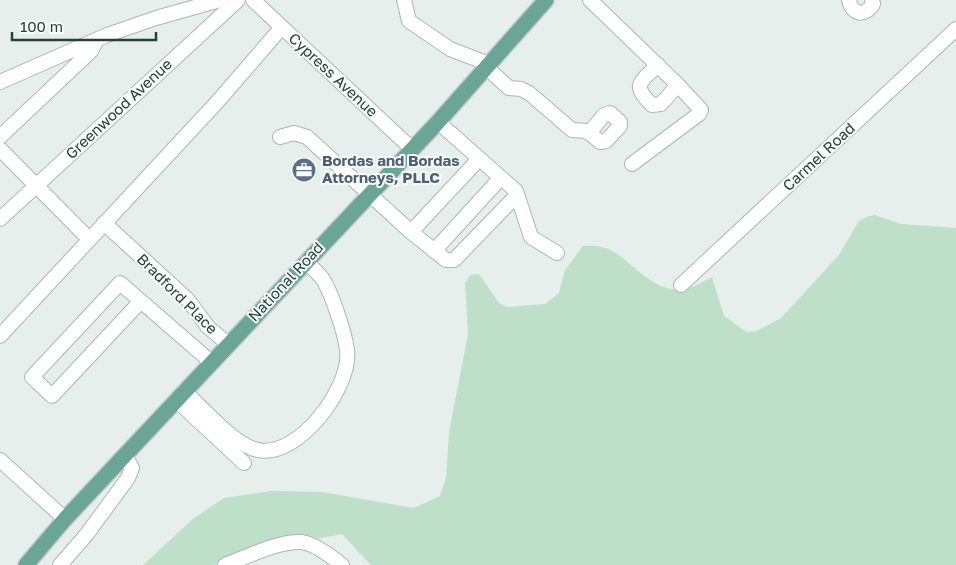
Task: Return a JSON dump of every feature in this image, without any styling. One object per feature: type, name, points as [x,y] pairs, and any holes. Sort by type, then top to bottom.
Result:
[{"type":"main road","name":"National Road","points":[[26,565],[65,519],[211,362],[438,122],[546,0]]},
{"type":"street","points":[[0,82],[156,18],[220,0]]},
{"type":"street","name":"Greenwood Avenue","points":[[0,219],[238,0]]},
{"type":"street","name":"Cypress Avenue","points":[[253,0],[412,149]]},
{"type":"street","points":[[404,0],[409,22],[450,50],[487,65],[509,88],[521,89],[529,93],[572,130],[587,131],[589,133]]},
{"type":"street","points":[[590,0],[658,64],[700,110],[699,114],[632,164]]},
{"type":"street","points":[[849,0],[851,8],[857,12],[864,13],[870,9],[873,4],[872,0]]},
{"type":"street","points":[[0,336],[219,100],[282,27]]},
{"type":"street","name":"Carmel Road","points":[[681,285],[956,29]]},
{"type":"street","points":[[0,137],[91,52],[96,41]]},
{"type":"street","points":[[658,64],[640,83],[639,88],[652,105],[661,104],[678,84]]},
{"type":"street","points":[[438,122],[516,191],[531,237],[557,253]]},
{"type":"street","points":[[280,137],[294,133],[307,137],[411,232],[446,260],[454,260],[517,196]]},
{"type":"street","points":[[0,149],[89,239]]},
{"type":"street","points":[[411,232],[479,159]]},
{"type":"street","points":[[434,251],[497,182],[498,176]]},
{"type":"street","name":"Bradford Place","points":[[104,223],[188,300],[208,327],[228,344]]},
{"type":"street","points":[[180,396],[242,444],[258,450],[276,451],[293,442],[304,434],[323,414],[344,379],[348,350],[333,303],[322,278],[306,261]]},
{"type":"street","points":[[141,301],[52,396],[32,377],[120,283],[141,301],[211,362]]},
{"type":"street","points":[[180,396],[244,463]]},
{"type":"street","points":[[60,565],[87,534],[128,478],[132,468],[125,455]]},
{"type":"street","points":[[0,460],[65,519]]},
{"type":"street","points":[[225,565],[282,545],[302,542],[328,554],[342,565]]},
{"type":"green space","points":[[875,215],[901,224],[956,228],[956,565],[371,565],[342,534],[255,551],[214,565],[143,565],[194,518],[224,498],[271,491],[322,492],[414,508],[440,496],[446,478],[449,432],[468,334],[465,283],[470,275],[479,274],[499,303],[507,307],[545,304],[559,293],[565,270],[583,246],[599,246],[607,248],[622,257],[646,277],[663,287],[684,289],[712,277],[724,316],[747,332],[756,331],[781,318],[839,255],[858,222],[866,217]]},
{"type":"place","name":"Bordas and Bordas Attorneys, PLLC","points":[[304,170]]}]
